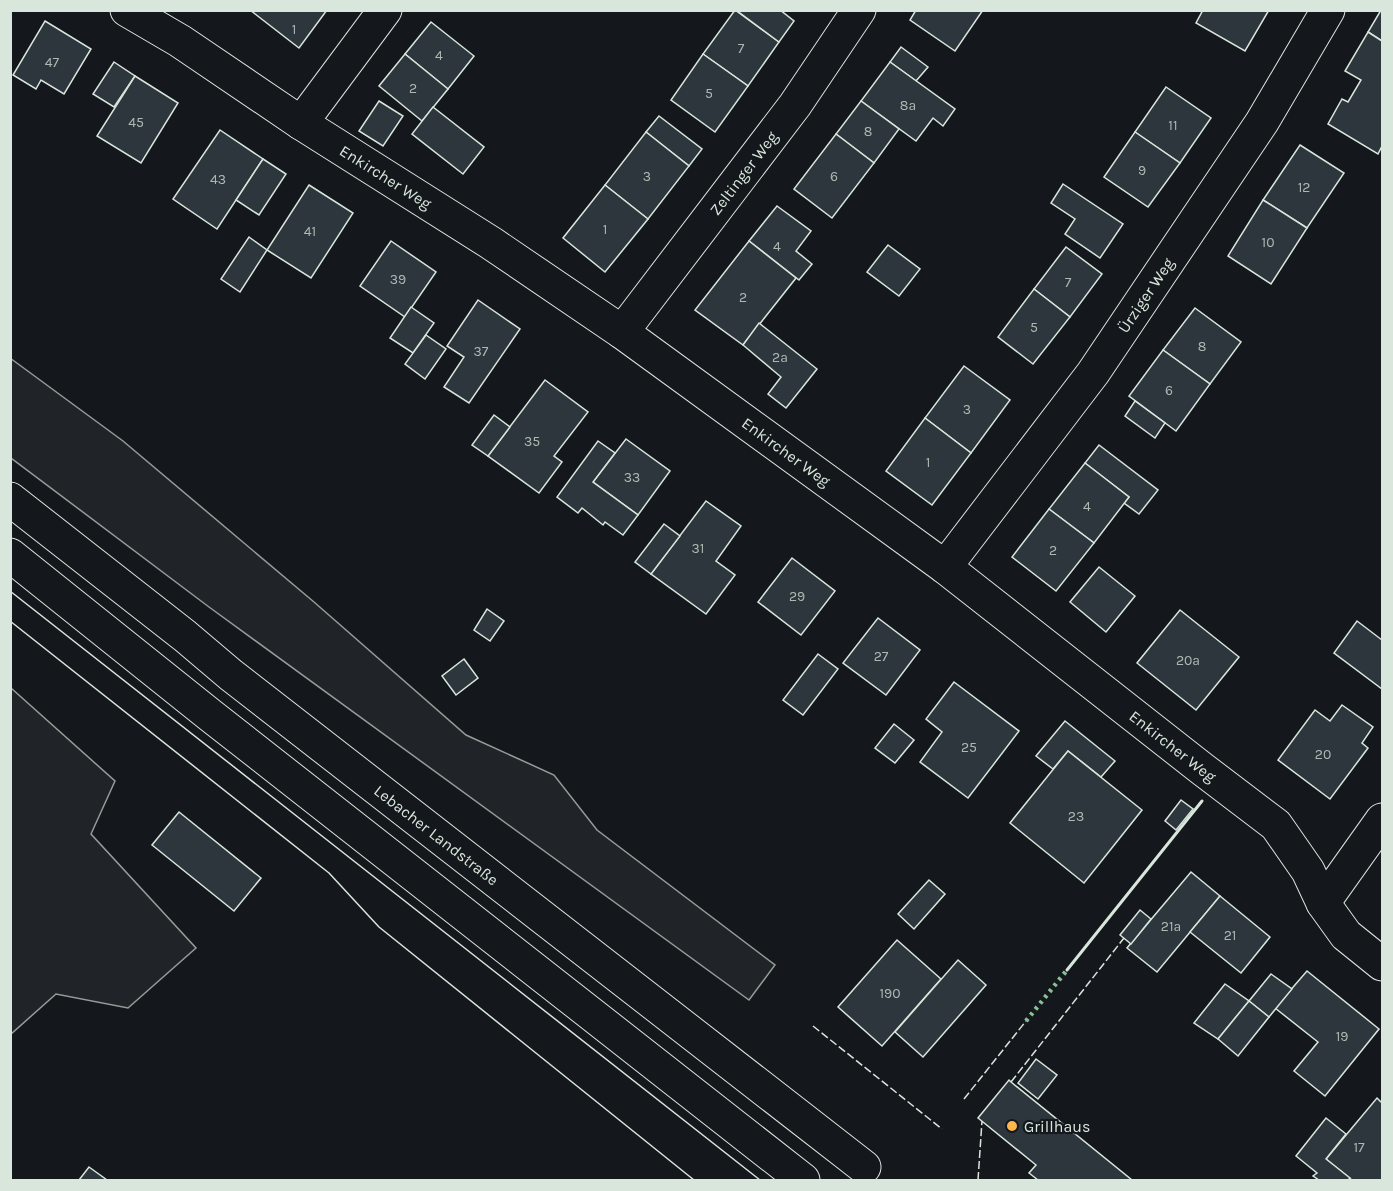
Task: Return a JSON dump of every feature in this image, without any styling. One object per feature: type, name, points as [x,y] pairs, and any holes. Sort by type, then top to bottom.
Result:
[{"type":"main road","name":"Enkircher Weg","points":[[127,10],[180,41],[301,123],[490,243],[621,332],[945,567],[1276,825],[1308,871],[1323,903],[1346,935],[1383,964]]},
{"type":"main road","points":[[301,123],[385,10]]},
{"type":"main road","name":"Zeltinger Weg","points":[[621,332],[795,105],[859,10]]},
{"type":"main road","name":"Ürziger Weg","points":[[945,567],[1093,374],[1262,122],[1328,10]]},
{"type":"main road","name":"Lebacher Landstraße","points":[[10,500],[186,636],[231,675],[864,1167]]},
{"type":"main road","points":[[10,555],[229,730],[803,1180]]},
{"type":"main road","points":[[1323,903],[1383,820]]},
{"type":"shaded area","points":[[10,358],[123,441],[314,602],[466,735],[554,775],[597,830],[775,965],[749,1000],[209,607],[11,458]]},
{"type":"shaded area","points":[[11,688],[115,781],[91,834],[196,948],[128,1008],[56,994],[11,1034]]},
{"type":"building","points":[[250,10],[327,10],[299,48]]},
{"type":"building","points":[[735,10],[779,42],[748,86],[703,54]]},
{"type":"building","points":[[736,10],[780,10],[794,21],[779,42]]},
{"type":"building","points":[[916,10],[983,10],[955,51],[910,20]]},
{"type":"building","points":[[1203,10],[1269,10],[1245,51],[1196,23]]},
{"type":"building","points":[[1382,10],[1382,41],[1368,32]]},
{"type":"building","points":[[45,21],[91,49],[64,94],[41,80],[36,89],[13,75]]},
{"type":"building","points":[[431,22],[474,56],[448,89],[405,54]]},
{"type":"building","points":[[1368,32],[1382,41],[1382,146],[1378,154],[1328,124],[1342,99],[1348,102],[1361,80],[1345,71]]},
{"type":"building","points":[[901,47],[928,67],[916,81],[890,62]]},
{"type":"building","points":[[405,54],[448,89],[422,121],[379,86]]},
{"type":"building","points":[[703,54],[748,86],[715,132],[671,100]]},
{"type":"building","points":[[114,62],[135,76],[114,107],[93,94]]},
{"type":"building","points":[[890,62],[955,109],[943,126],[933,118],[916,141],[861,101]]},
{"type":"building","points":[[135,76],[178,103],[141,163],[97,136]]},
{"type":"building","points":[[1166,87],[1211,118],[1180,163],[1135,132]]},
{"type":"building","points":[[379,101],[403,116],[383,146],[359,131]]},
{"type":"building","points":[[861,101],[899,129],[874,163],[836,134]]},
{"type":"building","points":[[433,107],[484,147],[463,174],[412,134]]},
{"type":"building","points":[[659,116],[702,149],[689,166],[646,132]]},
{"type":"building","points":[[220,130],[263,159],[217,229],[173,199]]},
{"type":"building","points":[[646,132],[689,166],[648,219],[605,185]]},
{"type":"building","points":[[1135,132],[1180,163],[1148,207],[1104,177]]},
{"type":"building","points":[[836,134],[874,163],[832,218],[794,189]]},
{"type":"building","points":[[1300,145],[1344,173],[1307,228],[1263,200]]},
{"type":"building","points":[[263,159],[286,174],[259,215],[236,200]]},
{"type":"building","points":[[1063,184],[1123,224],[1100,258],[1065,234],[1075,219],[1051,203]]},
{"type":"building","points":[[309,185],[353,213],[311,278],[267,250]]},
{"type":"building","points":[[605,185],[648,219],[605,272],[563,238]]},
{"type":"building","points":[[1263,200],[1307,228],[1271,284],[1228,256]]},
{"type":"building","points":[[777,206],[811,231],[796,251],[812,264],[799,280],[749,241]]},
{"type":"building","points":[[249,237],[267,250],[240,292],[221,279]]},
{"type":"building","points":[[391,241],[436,272],[405,317],[360,286]]},
{"type":"building","points":[[749,241],[796,278],[743,345],[695,310]]},
{"type":"building","points":[[888,245],[920,269],[899,296],[867,272]]},
{"type":"building","points":[[1066,247],[1102,274],[1070,317],[1034,289]]},
{"type":"building","points":[[1034,289],[1070,317],[1033,364],[998,337]]},
{"type":"building","points":[[478,300],[520,329],[469,403],[444,387],[464,357],[447,346]]},
{"type":"building","points":[[411,307],[434,323],[413,353],[390,338]]},
{"type":"building","points":[[1195,308],[1241,342],[1210,384],[1163,350]]},
{"type":"building","points":[[759,323],[817,369],[786,408],[768,394],[781,377],[743,345]]},
{"type":"building","points":[[426,335],[446,349],[425,379],[405,364]]},
{"type":"building","points":[[1163,350],[1210,384],[1176,431],[1129,396]]},
{"type":"building","points":[[964,366],[1010,400],[971,453],[925,418]]},
{"type":"building","points":[[545,380],[588,412],[554,456],[562,462],[539,493],[488,456]]},
{"type":"building","points":[[1135,401],[1165,423],[1155,438],[1125,416]]},
{"type":"building","points":[[494,415],[510,427],[488,456],[472,445]]},
{"type":"building","points":[[925,418],[971,453],[932,505],[886,471]]},
{"type":"building","points":[[626,439],[670,471],[638,515],[593,482]]},
{"type":"building","points":[[598,441],[615,453],[593,482],[638,515],[623,535],[605,522],[603,525],[582,508],[578,513],[557,497]]},
{"type":"building","points":[[1099,445],[1158,490],[1139,514],[1124,503],[1129,497],[1085,463]]},
{"type":"building","points":[[1085,463],[1129,497],[1094,543],[1049,509]]},
{"type":"building","points":[[706,501],[741,526],[716,561],[735,575],[706,614],[651,574]]},
{"type":"building","points":[[1049,509],[1094,543],[1056,591],[1012,557]]},
{"type":"building","points":[[664,524],[680,536],[651,574],[635,562]]},
{"type":"building","points":[[792,558],[835,591],[801,635],[758,602]]},
{"type":"building","points":[[1099,567],[1135,596],[1106,632],[1070,602]]},
{"type":"building","points":[[487,609],[504,621],[490,641],[474,630]]},
{"type":"building","points":[[1180,610],[1239,657],[1196,710],[1137,663]]},
{"type":"building","points":[[878,618],[920,650],[886,695],[843,663]]},
{"type":"building","points":[[1357,621],[1382,640],[1382,689],[1334,653]]},
{"type":"building","points":[[818,654],[838,669],[803,715],[783,700]]},
{"type":"building","points":[[464,659],[478,678],[456,695],[442,676]]},
{"type":"building","points":[[954,682],[1019,731],[968,798],[920,762],[942,732],[926,719]]},
{"type":"building","points":[[1342,705],[1373,727],[1362,743],[1368,748],[1330,799],[1278,760],[1315,710],[1330,721]]},
{"type":"building","points":[[1065,721],[1115,761],[1101,777],[1068,751],[1053,769],[1036,756]]},
{"type":"building","points":[[894,724],[914,740],[895,763],[875,748]]},
{"type":"building","points":[[1068,751],[1142,810],[1084,883],[1010,823]]},
{"type":"building","points":[[1181,800],[1193,809],[1176,830],[1165,821]]},
{"type":"building","points":[[179,812],[261,878],[234,911],[152,845]]},
{"type":"building","points":[[1191,872],[1220,896],[1157,972],[1127,948]]},
{"type":"building","points":[[929,880],[945,894],[914,929],[898,914]]},
{"type":"building","points":[[1220,896],[1270,937],[1241,973],[1190,932]]},
{"type":"building","points":[[1140,910],[1151,919],[1131,944],[1120,935]]},
{"type":"building","points":[[897,940],[941,979],[882,1046],[838,1007]]},
{"type":"building","points":[[958,960],[986,985],[923,1057],[895,1032]]},
{"type":"building","points":[[1307,971],[1379,1029],[1325,1096],[1294,1071],[1318,1042],[1275,1008]]},
{"type":"building","points":[[1271,974],[1292,989],[1269,1017],[1249,1001]]},
{"type":"building","points":[[1225,984],[1249,1001],[1218,1039],[1194,1023]]},
{"type":"building","points":[[1249,1001],[1269,1017],[1238,1056],[1218,1039]]},
{"type":"building","points":[[1036,1059],[1057,1075],[1038,1099],[1018,1083]]},
{"type":"building","points":[[1009,1080],[1132,1180],[1038,1180],[1029,1173],[1036,1165],[978,1118]]},
{"type":"building","points":[[1377,1098],[1382,1103],[1382,1180],[1352,1180],[1326,1159]]},
{"type":"building","points":[[1326,1118],[1346,1134],[1326,1159],[1350,1178],[1348,1180],[1319,1180],[1313,1176],[1317,1173],[1296,1156]]},
{"type":"building","points":[[89,1167],[107,1180],[79,1180]]},
{"type":"tram line","points":[[10,591],[760,1180]]},
{"type":"tram line","points":[[10,621],[329,873],[379,927],[694,1180]]},
{"type":"hedge","points":[[1026,1021],[1067,970]]},
{"type":"fence","points":[[1011,1082],[1124,938]]},
{"type":"fence","points":[[964,1099],[1026,1021]]},
{"type":"fence","points":[[813,1026],[942,1129]]},
{"type":"fence","points":[[978,1180],[982,1121]]},
{"type":"wall","points":[[1067,970],[1202,801]]},
{"type":"place","name":"Grillhaus","points":[[1012,1126]]}]
